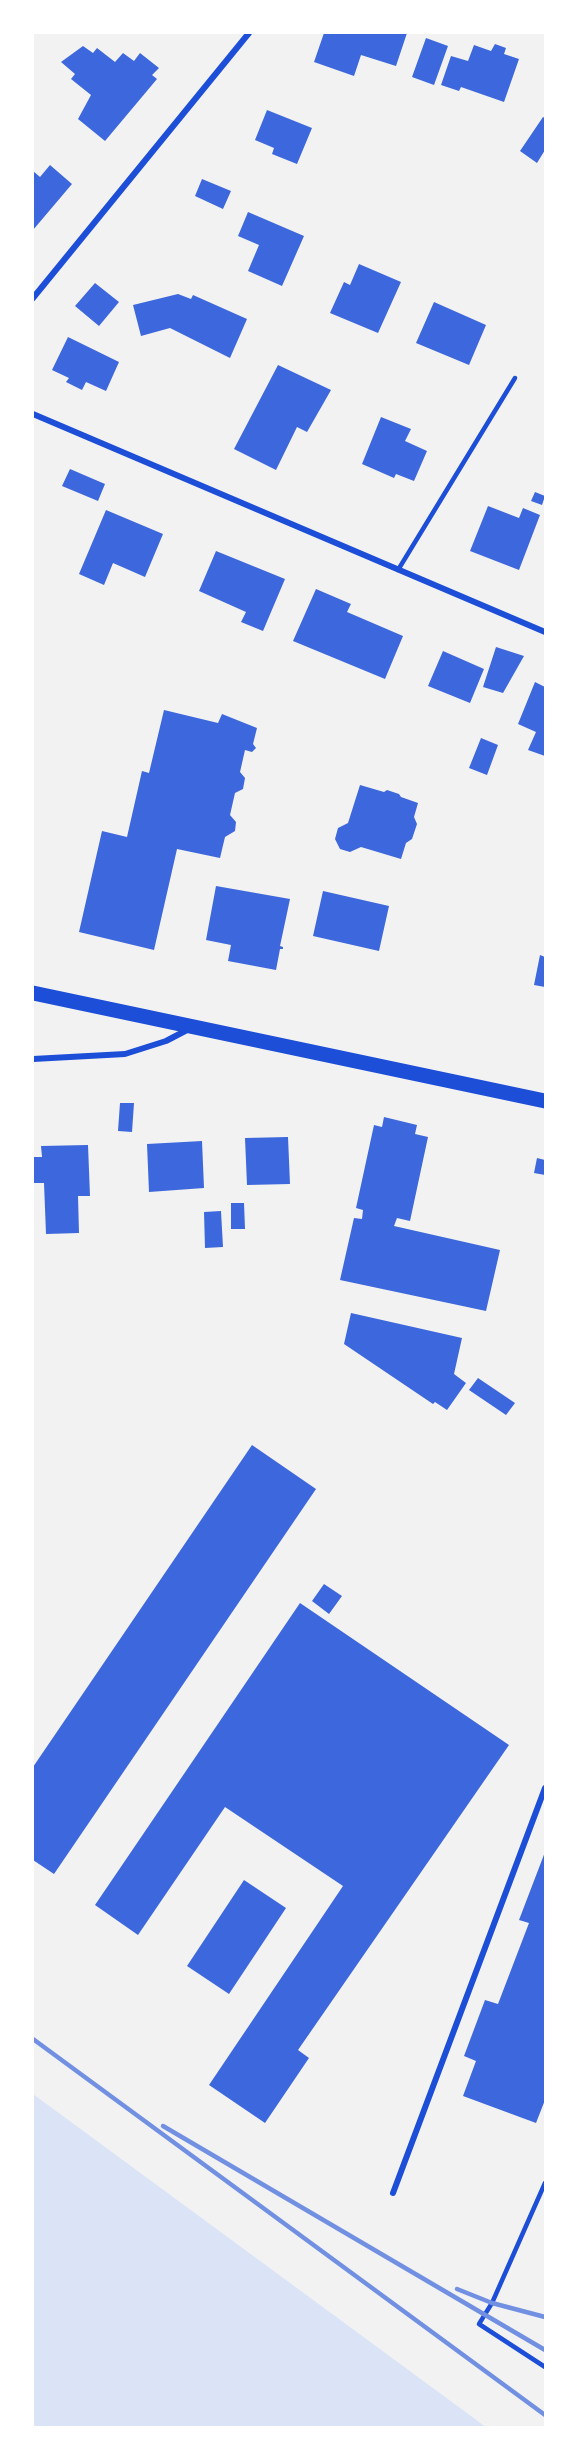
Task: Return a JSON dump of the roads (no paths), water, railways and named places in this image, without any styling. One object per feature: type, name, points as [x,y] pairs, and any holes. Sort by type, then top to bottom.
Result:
[{"type":"main road","points":[[33,993],[545,1101]]},
{"type":"street","points":[[33,298],[249,33]]},
{"type":"street","points":[[33,414],[545,632]]},
{"type":"street","points":[[33,1059],[125,1054],[166,1041],[192,1027]]},
{"type":"street","points":[[393,2193],[545,1788]]},
{"type":"lane","points":[[398,570],[515,378]]},
{"type":"lane","points":[[545,2183],[492,2303],[479,2324],[545,2367]]},
{"type":"railway","points":[[33,2039],[545,2415]]},
{"type":"railway","points":[[163,2126],[545,2350]]},
{"type":"railway","points":[[457,2289],[492,2303],[545,2317]]}]
